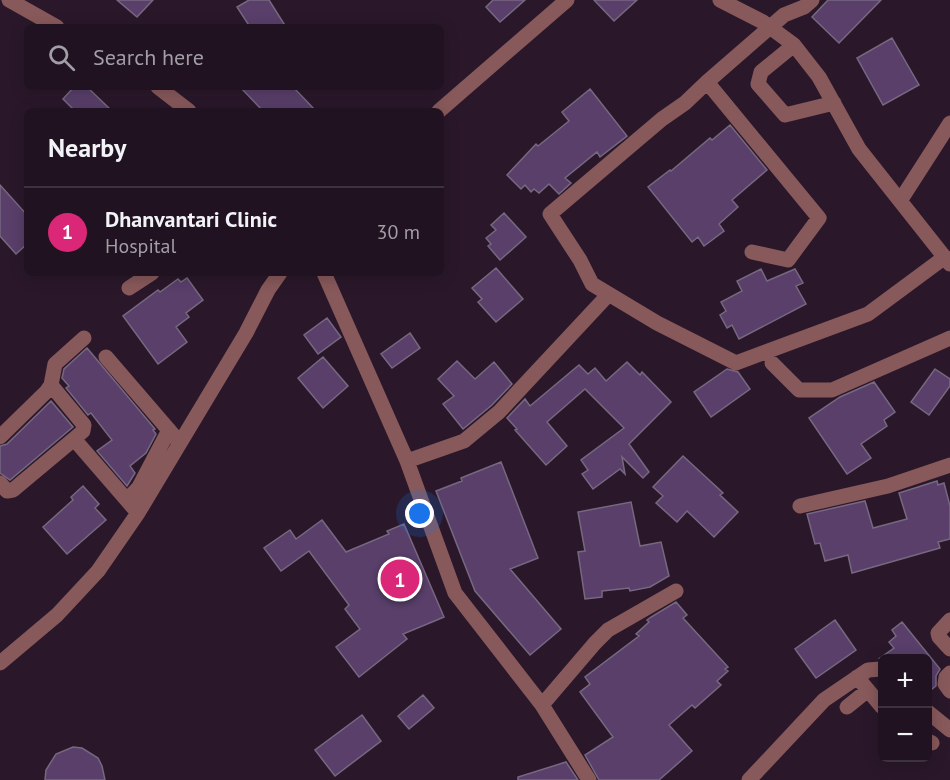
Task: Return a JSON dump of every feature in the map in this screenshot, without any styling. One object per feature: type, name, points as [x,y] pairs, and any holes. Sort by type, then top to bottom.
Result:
[{"type":"street","points":[[9,0],[52,24]]},
{"type":"street","points":[[442,108],[567,0]]},
{"type":"street","points":[[720,0],[772,27],[794,45],[819,77],[859,149],[947,261],[868,314],[736,363],[657,323],[592,284],[580,260],[550,214],[662,119],[685,103],[707,82],[772,27],[784,15],[804,7],[812,0]]},
{"type":"street","points":[[794,45],[761,72],[758,84],[785,115],[834,103]]},
{"type":"street","points":[[707,82],[819,218],[788,260],[752,252]]},
{"type":"street","points":[[162,90],[185,108]]},
{"type":"street","points":[[900,201],[950,123]]},
{"type":"street","points":[[129,288],[147,276]]},
{"type":"street","points":[[0,663],[57,615],[98,571],[138,513],[278,276]]},
{"type":"street","points":[[325,276],[407,461],[455,593],[542,705],[589,780]]},
{"type":"street","points":[[407,461],[464,441],[499,412],[609,294]]},
{"type":"street","points":[[0,437],[51,385],[55,364],[84,338]]},
{"type":"street","points":[[772,363],[798,390],[832,390],[950,338]]},
{"type":"street","points":[[106,357],[180,443]]},
{"type":"street","points":[[0,483],[7,491],[14,490],[83,431],[84,426],[51,385]]},
{"type":"street","points":[[128,500],[139,487],[169,430]]},
{"type":"street","points":[[74,439],[138,513]]},
{"type":"street","points":[[800,506],[888,486],[950,465]]},
{"type":"street","points":[[542,705],[608,630],[676,591]]},
{"type":"street","points":[[950,620],[938,633],[950,649]]},
{"type":"street","points":[[749,780],[824,700],[868,670],[878,669]]},
{"type":"street","points":[[950,673],[945,680],[950,691]]},
{"type":"street","points":[[857,677],[878,702]]},
{"type":"street","points":[[847,706],[868,690]]},
{"type":"street","points":[[932,716],[950,730]]},
{"type":"building","points":[[117,0],[153,0],[137,17]]},
{"type":"building","points":[[249,0],[269,0],[284,24],[248,24],[237,7]]},
{"type":"building","points":[[493,0],[525,0],[500,22],[486,7]]},
{"type":"building","points":[[594,0],[637,0],[614,21]]},
{"type":"building","points":[[828,0],[881,0],[839,43],[812,17]]},
{"type":"building","points":[[892,38],[919,85],[883,105],[857,58]]},
{"type":"building","points":[[590,89],[627,136],[600,157],[597,152],[565,178],[571,183],[559,194],[549,184],[539,193],[534,189],[531,192],[525,185],[521,189],[507,175],[536,144],[538,146],[569,121],[562,112]]},
{"type":"building","points":[[71,90],[90,90],[109,108],[72,108],[63,99]]},
{"type":"building","points":[[243,90],[296,90],[313,108],[260,108]]},
{"type":"building","points":[[730,125],[767,170],[732,200],[738,207],[719,224],[724,231],[704,246],[698,237],[692,242],[648,187]]},
{"type":"building","points":[[0,185],[24,212],[24,247],[16,254],[0,236]]},
{"type":"building","points":[[504,213],[526,237],[500,260],[488,246],[491,244],[486,238],[496,230],[491,225]]},
{"type":"building","points":[[496,268],[523,299],[496,322],[478,302],[482,299],[472,288]]},
{"type":"building","points":[[761,269],[767,281],[795,269],[803,283],[796,286],[806,304],[739,339],[732,325],[727,328],[720,315],[726,311],[721,302],[742,291],[737,281]]},
{"type":"building","points":[[187,278],[203,300],[186,313],[189,317],[176,327],[187,342],[158,364],[123,316],[158,290],[160,292],[178,279],[181,282]]},
{"type":"building","points":[[327,318],[341,337],[318,354],[304,335]]},
{"type":"building","points":[[410,333],[420,348],[392,368],[381,354]]},
{"type":"building","points":[[87,348],[155,429],[153,430],[156,434],[146,453],[130,466],[135,473],[127,486],[97,451],[112,440],[91,413],[88,415],[66,388],[69,386],[62,378],[64,369]]},
{"type":"building","points":[[323,357],[348,386],[323,408],[298,378]]},
{"type":"building","points":[[457,361],[475,379],[494,362],[512,384],[492,405],[463,429],[443,404],[454,396],[438,379]]},
{"type":"building","points":[[627,362],[640,375],[642,372],[671,402],[629,444],[649,472],[643,478],[622,457],[625,474],[620,469],[593,489],[582,474],[588,470],[581,460],[624,428],[585,389],[547,422],[567,446],[546,465],[507,418],[525,399],[530,406],[579,365],[588,374],[595,368],[606,381]]},
{"type":"building","points":[[727,369],[738,372],[750,389],[711,417],[694,392]]},
{"type":"building","points":[[935,369],[950,379],[950,386],[929,415],[911,402]]},
{"type":"building","points":[[874,382],[895,412],[884,420],[887,426],[861,444],[871,458],[847,474],[809,418],[840,397]]},
{"type":"building","points":[[51,401],[73,427],[10,480],[0,473],[0,446],[7,444]]},
{"type":"building","points":[[683,456],[723,493],[720,495],[738,512],[714,537],[687,511],[677,522],[656,503],[663,496],[653,487]]},
{"type":"building","points":[[501,462],[538,558],[510,569],[561,629],[530,655],[475,591],[436,491]]},
{"type":"building","points":[[937,481],[938,485],[944,483],[950,506],[950,539],[938,542],[940,548],[852,573],[848,555],[825,561],[820,543],[815,544],[807,514],[865,501],[873,528],[907,519],[899,493]]},
{"type":"building","points":[[83,486],[99,504],[95,508],[106,520],[67,554],[43,527],[73,500],[71,497]]},
{"type":"building","points":[[631,502],[640,546],[661,542],[669,576],[650,587],[630,591],[629,588],[602,591],[602,597],[585,599],[578,552],[585,551],[578,512]]},
{"type":"building","points":[[322,520],[346,552],[389,534],[387,531],[404,524],[444,617],[403,634],[407,639],[359,677],[336,647],[360,629],[345,609],[349,605],[309,551],[281,571],[264,548],[290,530],[296,539]]},
{"type":"building","points":[[676,602],[687,615],[683,618],[728,667],[725,669],[728,671],[717,681],[721,685],[695,708],[692,705],[669,725],[692,751],[659,780],[599,780],[585,755],[613,737],[580,692],[590,684],[585,677],[639,636],[636,634],[649,622],[647,620]]},
{"type":"building","points":[[835,620],[856,650],[816,678],[795,649]]},
{"type":"building","points":[[902,622],[928,654],[886,654],[894,648],[889,642],[896,636],[892,630]]},
{"type":"building","points":[[932,659],[940,669],[936,676],[936,686],[932,689]]},
{"type":"building","points":[[423,695],[434,708],[409,729],[398,716]]},
{"type":"building","points":[[362,715],[381,741],[335,776],[315,750]]},
{"type":"building","points":[[73,747],[82,748],[98,758],[105,780],[45,780],[46,770],[56,754]]},
{"type":"building","points":[[566,762],[578,780],[518,780],[518,777]]},
{"type":"place","name":"Dhanvantari Clinic","points":[[400,579]]}]
